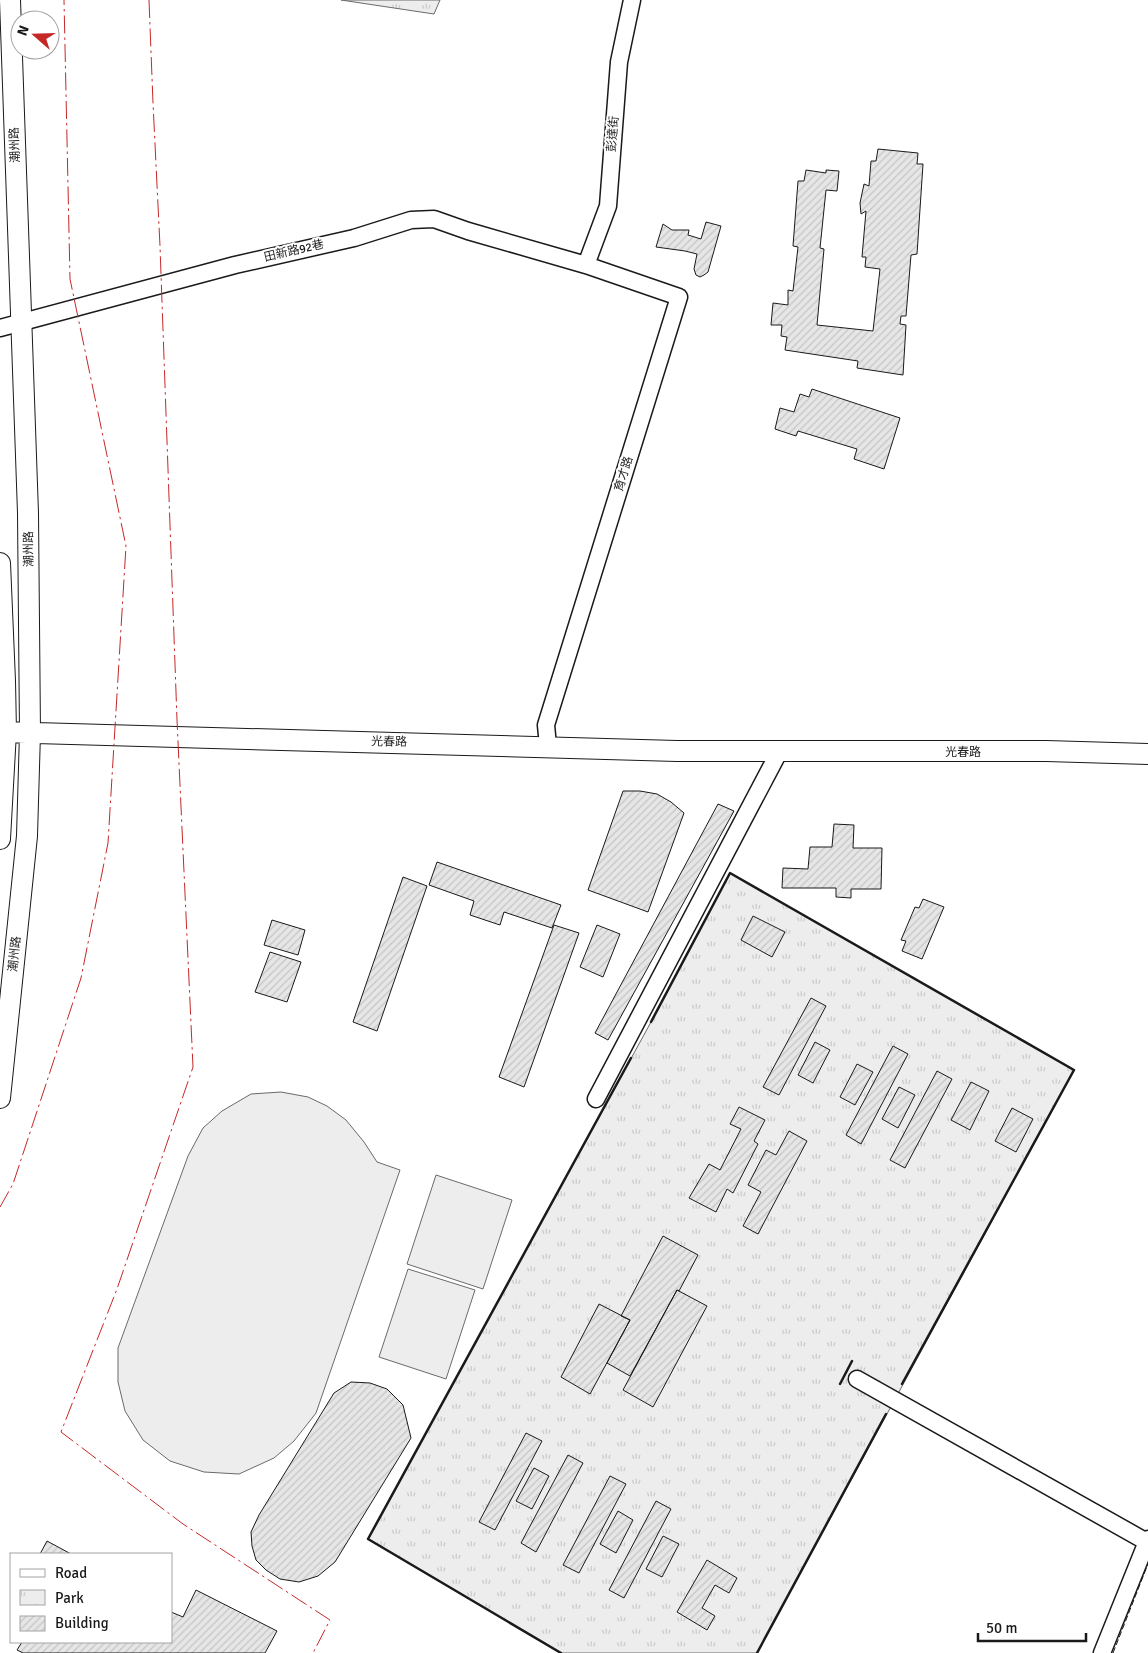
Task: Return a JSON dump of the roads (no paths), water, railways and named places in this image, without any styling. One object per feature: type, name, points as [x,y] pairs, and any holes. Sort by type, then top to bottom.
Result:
[{"type":"main road","name":"潮州路","points":[[0,1098],[27,836],[30,733],[28,513],[10,0]]},
{"type":"main road","points":[[0,563],[6,681],[0,839]]},
{"type":"main road","name":"光春路","points":[[3,732],[779,752],[1148,754]]},
{"type":"street","name":"彭達街","points":[[586,265],[608,206],[619,62],[632,0]]},
{"type":"street","name":"田新路92巷","points":[[0,328],[235,264],[354,238],[411,220],[434,219],[468,231],[586,265]]},
{"type":"street","name":"育才路","points":[[548,746],[546,725],[679,297],[586,265]]},
{"type":"street","points":[[596,1099],[779,752]]},
{"type":"street","points":[[857,1379],[1147,1540],[1102,1653]]}]
